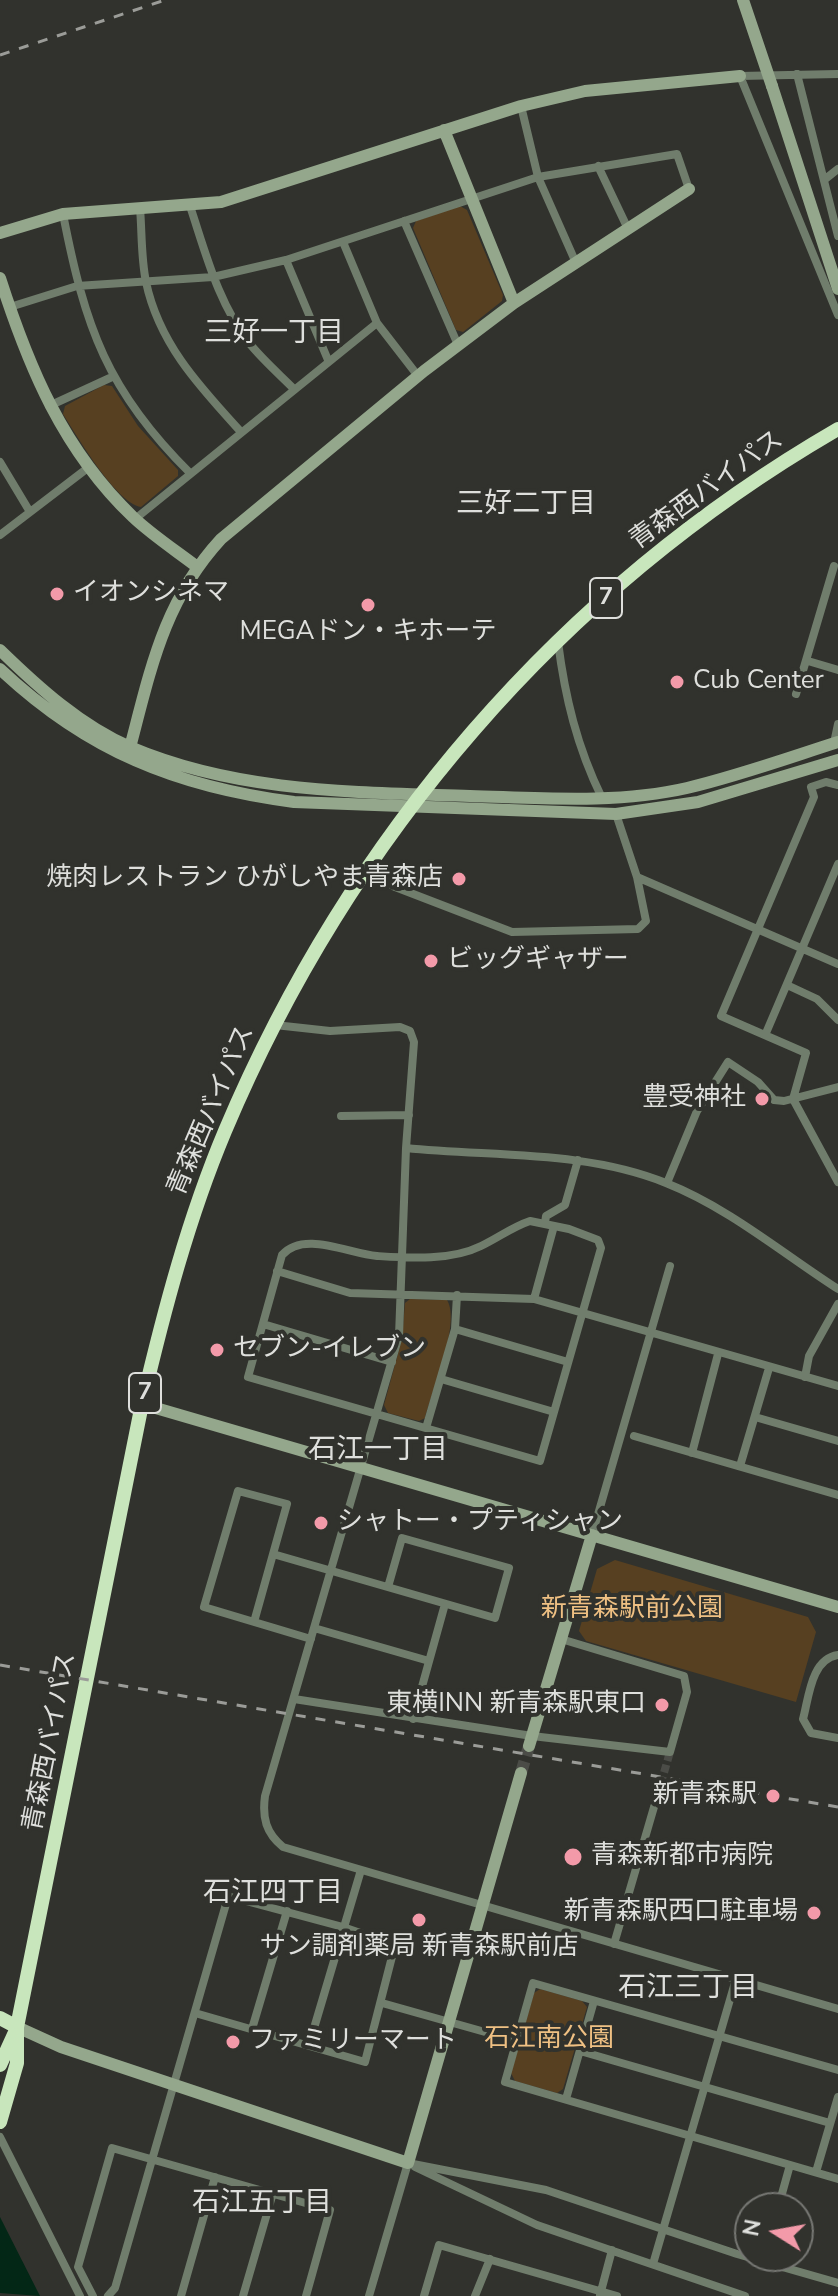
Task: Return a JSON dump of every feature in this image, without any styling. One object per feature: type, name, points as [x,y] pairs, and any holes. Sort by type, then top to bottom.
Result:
[{"type":"highway","name":"青森西バイパス","points":[[0,2122],[17,2063],[17,2027],[142,1404],[164,1314],[194,1214],[225,1132],[274,1025],[365,868],[457,746],[557,641],[666,548],[838,429]]},
{"type":"highway","points":[[0,2018],[17,2027]]},
{"type":"highway","name":"青森西バイパス","points":[[0,2065],[17,2027]]},
{"type":"street","points":[[743,0],[838,289]]},
{"type":"street","points":[[797,74],[838,236]]},
{"type":"street","points":[[0,233],[63,214],[190,206],[261,192],[444,130],[521,106],[585,91],[740,76],[838,74]]},
{"type":"street","points":[[740,76],[838,315]]},
{"type":"street","points":[[521,106],[538,177],[576,263]]},
{"type":"street","points":[[444,130],[514,303]]},
{"type":"street","points":[[10,307],[77,286],[213,277],[286,260],[538,177],[598,166],[677,154],[689,189],[514,303],[418,376],[221,539],[196,566],[165,623],[129,753]]},
{"type":"street","points":[[598,166],[628,229]]},
{"type":"street","points":[[824,180],[838,169]]},
{"type":"street","points":[[190,206],[213,277],[230,314],[251,345],[294,389]]},
{"type":"street","points":[[140,208],[146,282],[162,329],[178,360],[241,432]]},
{"type":"street","points":[[63,214],[77,286],[112,377],[134,412],[190,473]]},
{"type":"street","points":[[404,221],[458,345]]},
{"type":"street","points":[[343,242],[377,323],[418,376]]},
{"type":"street","points":[[286,260],[328,360]]},
{"type":"street","points":[[0,278],[49,407],[89,467],[135,519],[196,566]]},
{"type":"street","points":[[135,519],[377,323]]},
{"type":"street","points":[[49,407],[112,377]]},
{"type":"street","points":[[0,462],[30,512]]},
{"type":"street","points":[[0,535],[89,467]]},
{"type":"street","points":[[796,694],[834,566]]},
{"type":"street","points":[[557,641],[567,706],[588,768],[602,798]]},
{"type":"street","points":[[0,650],[75,715],[129,753],[242,780],[294,787],[420,795],[602,798],[687,788],[836,743],[838,724]]},
{"type":"street","points":[[808,661],[838,670]]},
{"type":"street","points":[[0,669],[39,706],[181,780],[244,796],[294,802],[616,814],[698,802],[838,760]]},
{"type":"street","points":[[806,771],[814,797],[721,1016],[806,1053],[793,1099],[838,1182]]},
{"type":"street","points":[[811,787],[826,782],[838,785]]},
{"type":"street","points":[[365,868],[395,887],[512,932],[638,929],[646,921],[637,877],[616,814]]},
{"type":"street","points":[[766,1033],[838,864]]},
{"type":"street","points":[[637,877],[838,964]]},
{"type":"street","points":[[787,985],[817,999],[838,1020]]},
{"type":"street","points":[[274,1025],[330,1031],[400,1027],[410,1031],[414,1042],[406,1148],[399,1336],[265,1796],[263,1809],[268,1831],[283,1847],[838,2009]]},
{"type":"street","points":[[667,1183],[697,1111],[728,1062],[758,1082],[774,1100],[793,1099],[838,1087]]},
{"type":"street","points":[[341,1116],[409,1115]]},
{"type":"street","points":[[406,1148],[578,1160],[667,1183],[743,1224],[838,1289]]},
{"type":"street","points":[[534,1299],[549,1224],[546,1216],[565,1205],[578,1160]]},
{"type":"street","points":[[549,1224],[598,1240],[601,1248],[540,1461],[248,1377],[277,1271],[287,1250],[315,1244],[373,1256],[401,1256],[465,1252],[520,1225],[549,1224]]},
{"type":"street","points":[[530,1741],[670,1266]]},
{"type":"street","points":[[277,1271],[350,1293],[534,1299],[838,1386]]},
{"type":"street","points":[[426,1428],[455,1329],[457,1295]]},
{"type":"street","points":[[805,1377],[809,1356],[838,1304]]},
{"type":"street","points":[[263,1324],[392,1362]]},
{"type":"street","points":[[455,1329],[568,1362]]},
{"type":"street","points":[[692,1453],[718,1354]]},
{"type":"street","points":[[740,1466],[769,1368]]},
{"type":"street","points":[[441,1379],[554,1412]]},
{"type":"street","points":[[142,1404],[838,1607]]},
{"type":"street","points":[[755,1417],[838,1441]]},
{"type":"street","points":[[634,1436],[838,1495]]},
{"type":"street","points":[[254,1622],[287,1504],[238,1491],[204,1607],[254,1622],[311,1639]]},
{"type":"street","points":[[273,1554],[495,1618],[509,1568],[402,1538],[388,1587]]},
{"type":"street","points":[[413,1719],[445,1604]]},
{"type":"street","points":[[314,1628],[429,1661]]},
{"type":"street","points":[[294,1699],[530,1741],[670,1752],[687,1692],[684,1676],[561,1639]]},
{"type":"street","points":[[838,1655],[826,1658],[818,1667],[803,1719],[811,1733],[838,1738]]},
{"type":"street","points":[[369,2296],[521,1773]]},
{"type":"street","points":[[614,1944],[654,1807]]},
{"type":"street","points":[[309,2045],[361,1870]]},
{"type":"street","points":[[108,2296],[115,2288],[195,2013],[231,1897],[343,1927],[395,1945],[365,2062],[195,2013]]},
{"type":"street","points":[[252,2029],[287,1911]]},
{"type":"street","points":[[653,2264],[736,1979]]},
{"type":"street","points":[[838,2070],[533,1983],[505,2082],[838,2179]]},
{"type":"street","points":[[566,2099],[594,2001]]},
{"type":"street","points":[[382,2003],[517,2041]]},
{"type":"street","points":[[17,2027],[61,2047],[408,2163],[537,2225],[745,2296]]},
{"type":"street","points":[[580,2051],[830,2123]]},
{"type":"street","points":[[816,2172],[838,2097]]},
{"type":"street","points":[[0,2137],[80,2296]]},
{"type":"street","points":[[93,2296],[78,2267],[112,2148],[330,2210],[306,2296]]},
{"type":"street","points":[[408,2163],[546,2190],[734,2249]]},
{"type":"street","points":[[782,2192],[790,2165]]},
{"type":"street","points":[[181,2296],[215,2177]]},
{"type":"street","points":[[243,2296],[273,2193]]},
{"type":"street","points":[[424,2296],[439,2245],[600,2294],[617,2296]]},
{"type":"street","points":[[600,2294],[612,2250]]},
{"type":"street","points":[[475,2296],[490,2259]]},
{"type":"street","points":[[805,2272],[838,2283]]},
{"type":"green space","points":[[460,206],[467,210],[503,295],[502,301],[463,332],[456,330],[413,228],[416,221]]},
{"type":"green space","points":[[104,385],[112,386],[138,426],[178,470],[178,476],[141,507],[131,503],[109,482],[63,414],[65,406]]},
{"type":"green space","points":[[410,1299],[447,1300],[450,1311],[444,1358],[425,1418],[419,1421],[388,1413],[384,1405],[402,1339],[405,1303]]},
{"type":"green space","name":"新青森駅前公園","points":[[615,1560],[808,1617],[816,1632],[796,1702],[586,1641],[579,1631],[597,1569]]},
{"type":"green space","name":"石江南公園","points":[[540,1989],[582,2001],[587,2007],[563,2089],[557,2093],[515,2081],[511,2073],[534,1993]]},
{"type":"shaded area","points":[[0,2217],[40,2296],[0,2293]]},
{"type":"tunnel","points":[[521,1773],[529,1746]]},
{"type":"tunnel","points":[[654,1807],[670,1752]]},
{"type":"railway","points":[[0,55],[165,0]]},
{"type":"railway","points":[[0,1665],[838,1807]]},
{"type":"place","name":"イオンシネマ","points":[[57,594]]},
{"type":"place","name":"MEGAドン・キホーテ","points":[[368,605]]},
{"type":"place","name":"Cub Center","points":[[677,682]]},
{"type":"place","name":"焼肉レストラン ひがしやま青森店","points":[[459,879]]},
{"type":"place","name":"ビッグギャザー","points":[[431,961]]},
{"type":"place","name":"豊受神社","points":[[762,1099]]},
{"type":"place","name":"セブン-イレブン","points":[[217,1350]]},
{"type":"place","name":"シャトー・プティシャン","points":[[321,1523]]},
{"type":"place","name":"東横INN 新青森駅東口","points":[[662,1705]]},
{"type":"place","name":"新青森駅","points":[[773,1796]]},
{"type":"place","name":"青森新都市病院","points":[[573,1857]]},
{"type":"place","name":"新青森駅西口駐車場","points":[[814,1913]]},
{"type":"place","name":"サン調剤薬局 新青森駅前店","points":[[419,1920]]},
{"type":"place","name":"ファミリーマート","points":[[233,2042]]},
{"type":"district","name":"三好一丁目","points":[[274,334]]},
{"type":"district","name":"三好二丁目","points":[[526,505]]},
{"type":"district","name":"石江一丁目","points":[[378,1451]]},
{"type":"district","name":"石江四丁目","points":[[273,1894]]},
{"type":"district","name":"石江三丁目","points":[[688,1989]]},
{"type":"district","name":"石江五丁目","points":[[262,2204]]}]
